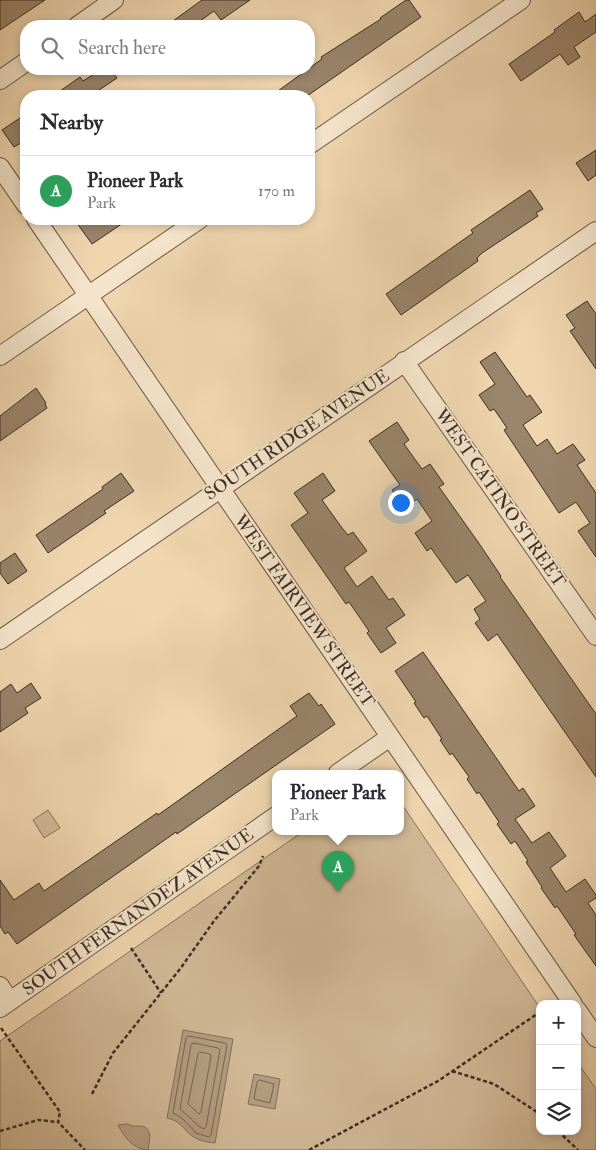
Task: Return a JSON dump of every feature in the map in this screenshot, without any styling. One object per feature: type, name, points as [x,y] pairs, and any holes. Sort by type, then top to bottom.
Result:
[{"type":"street","points":[[86,20],[114,0]]},
{"type":"street","points":[[315,141],[521,0]]},
{"type":"street","points":[[0,80],[20,66]]},
{"type":"street","points":[[0,167],[20,196]]},
{"type":"street","name":"WEST FAIRVIEW STREET","points":[[40,225],[570,1000]]},
{"type":"street","points":[[0,356],[191,225]]},
{"type":"street","name":"SOUTH RIDGE AVENUE","points":[[0,640],[404,361],[595,234]]},
{"type":"street","name":"WEST CATINO STREET","points":[[404,361],[596,636]]},
{"type":"street","points":[[342,770],[390,737]]},
{"type":"street","name":"SOUTH FERNANDEZ AVENUE","points":[[3,998],[272,819]]},
{"type":"street","points":[[581,1016],[596,1038]]},
{"type":"path","points":[[92,1094],[113,1053],[180,969],[214,921],[259,866],[262,856]]},
{"type":"path","points":[[131,948],[161,993]]},
{"type":"path","points":[[310,1150],[438,1081],[536,1015]]},
{"type":"path","points":[[1,1028],[60,1112],[58,1122]]},
{"type":"path","points":[[452,1071],[494,1084],[536,1111]]},
{"type":"path","points":[[0,1131],[38,1120],[58,1122],[85,1150]]},
{"type":"path","points":[[562,1135],[578,1150]]},
{"type":"shaded area","points":[[404,807],[536,1002],[536,1135],[581,1135],[581,1068],[596,1089],[596,1150],[0,1150],[0,1041],[298,835],[404,835]]},
{"type":"shaded area","points":[[48,810],[60,828],[44,838],[33,820]]},
{"type":"water","points":[[183,1030],[233,1039],[215,1143],[195,1138],[178,1123],[167,1118]]},
{"type":"water","points":[[254,1074],[280,1079],[275,1109],[248,1104]]},
{"type":"water","points":[[128,1124],[147,1129],[150,1135],[148,1150],[133,1145],[123,1134],[118,1125]]},
{"type":"building","points":[[0,0],[45,0],[0,30]]},
{"type":"building","points":[[202,0],[250,0],[221,20],[214,11],[201,20],[174,20]]},
{"type":"building","points":[[406,0],[409,0],[421,17],[315,90],[279,90],[300,75],[315,75],[315,64],[322,59],[321,57]]},
{"type":"building","points":[[579,12],[585,22],[596,14],[596,32],[574,47],[580,57],[568,65],[560,54],[521,81],[509,64],[555,32],[554,30]]},
{"type":"building","points":[[92,75],[115,75],[117,78],[99,90],[62,90],[80,77],[83,81]]},
{"type":"building","points":[[20,118],[20,144],[14,147],[2,130]]},
{"type":"building","points":[[596,150],[596,175],[588,181],[576,163]]},
{"type":"building","points":[[530,190],[543,209],[536,213],[538,216],[482,253],[477,258],[478,261],[401,315],[386,294],[473,233],[471,230]]},
{"type":"building","points":[[78,225],[120,225],[92,244]]},
{"type":"building","points":[[587,301],[596,314],[596,369],[570,331],[575,328],[566,315]]},
{"type":"building","points":[[495,352],[527,397],[530,395],[542,412],[523,425],[537,446],[547,439],[557,454],[573,444],[585,460],[577,465],[596,493],[596,557],[578,531],[590,523],[576,502],[559,513],[504,430],[507,428],[494,409],[490,411],[479,395],[495,384],[480,362]]},
{"type":"building","points":[[36,388],[46,403],[47,408],[0,441],[0,416]]},
{"type":"building","points":[[397,422],[409,440],[404,444],[422,469],[430,464],[444,484],[439,487],[596,714],[596,777],[497,634],[488,641],[475,623],[480,619],[474,609],[486,601],[468,575],[456,583],[431,548],[427,551],[415,533],[432,521],[417,499],[404,508],[392,490],[400,485],[369,441]]},
{"type":"building","points":[[121,473],[134,491],[48,553],[36,535],[103,489],[102,487]]},
{"type":"building","points":[[323,473],[335,491],[322,500],[348,535],[353,532],[367,551],[344,568],[357,587],[372,576],[389,600],[393,598],[405,615],[386,628],[396,643],[381,653],[367,633],[369,631],[349,602],[346,604],[291,525],[308,513],[294,493]]},
{"type":"building","points":[[15,553],[27,571],[8,584],[0,573],[0,563]]},
{"type":"building","points":[[423,652],[519,791],[523,788],[535,806],[515,819],[532,843],[549,832],[566,856],[550,868],[566,892],[585,879],[596,895],[596,898],[588,903],[596,915],[596,966],[574,935],[576,934],[557,906],[555,908],[541,888],[526,862],[528,861],[515,841],[511,844],[479,792],[477,794],[467,779],[469,777],[452,753],[450,755],[427,716],[424,718],[414,703],[416,702],[395,671]]},
{"type":"building","points":[[31,683],[41,698],[25,708],[28,713],[0,732],[0,692],[11,684],[17,693]]},
{"type":"building","points":[[309,693],[319,706],[321,704],[335,724],[177,834],[176,832],[17,944],[8,932],[5,934],[0,926],[0,880],[14,900],[39,883],[44,891],[157,813],[158,815],[297,716],[290,706]]},
{"type":"place","name":"Pioneer Park","points":[[338,892]]}]
